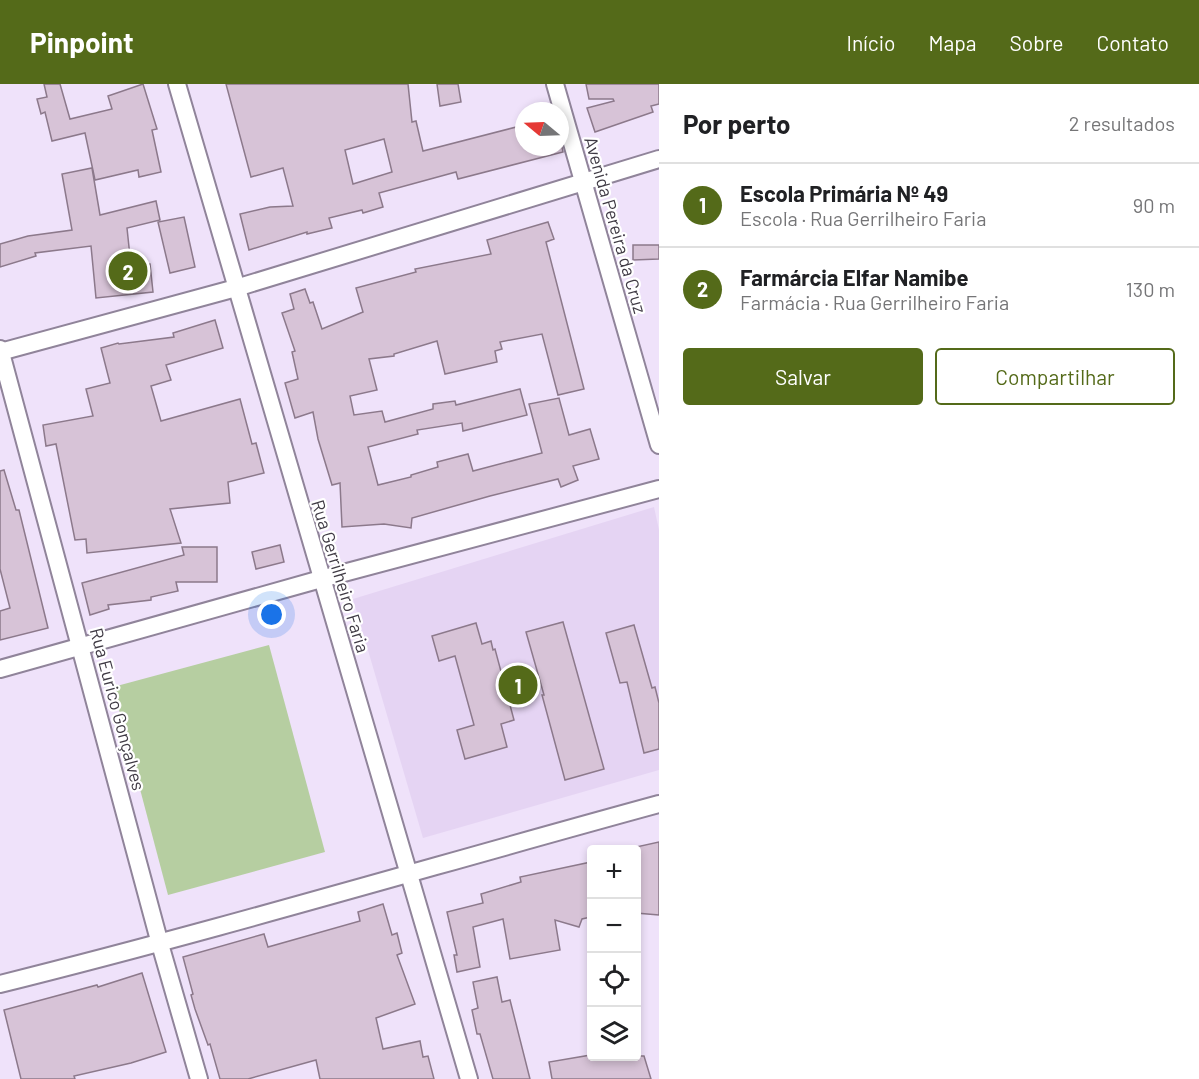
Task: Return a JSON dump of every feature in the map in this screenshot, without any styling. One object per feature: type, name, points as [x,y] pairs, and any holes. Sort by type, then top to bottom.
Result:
[{"type":"street","name":"Rua Gerrilheiro Faria","points":[[177,84],[469,1079]]},
{"type":"street","name":"Avenida Pereira da Cruz","points":[[555,84],[659,445]]},
{"type":"street","points":[[0,351],[236,288],[659,159]]},
{"type":"street","name":"Rua Eurico Gonçalves","points":[[0,351],[160,944],[199,1079]]},
{"type":"street","points":[[0,669],[321,579],[659,489]]},
{"type":"street","points":[[0,984],[160,944],[659,804]]},
{"type":"shaded area","points":[[654,507],[659,530],[659,770],[423,838],[353,599]]},
{"type":"green space","points":[[269,645],[325,852],[168,895],[113,687]]},
{"type":"building","points":[[44,84],[60,84],[70,119],[112,109],[108,96],[143,84],[157,129],[152,130],[161,172],[139,177],[138,170],[95,180],[85,133],[52,141],[45,112],[41,114],[37,99],[47,97]]},
{"type":"building","points":[[226,84],[408,84],[412,122],[416,121],[423,151],[515,127],[515,156],[547,156],[458,179],[456,172],[379,193],[383,207],[363,213],[362,210],[329,218],[332,228],[307,234],[307,232],[249,250],[240,214],[270,207],[293,206],[283,168],[251,177]],"holes":[[[384,139],[392,172],[353,184],[345,150]]]},
{"type":"building","points":[[437,84],[458,84],[461,102],[440,106]]},
{"type":"building","points":[[586,84],[659,84],[659,104],[651,106],[653,112],[595,132],[587,108],[614,101],[613,99],[589,99]]},
{"type":"building","points":[[92,168],[100,215],[156,201],[160,220],[127,228],[131,266],[150,264],[153,292],[96,298],[91,246],[35,253],[36,256],[0,267],[0,244],[28,236],[72,230],[62,174]]},
{"type":"building","points":[[184,217],[195,267],[170,273],[158,222]]},
{"type":"building","points":[[548,222],[554,239],[546,242],[584,389],[558,395],[542,334],[500,342],[502,349],[495,351],[497,362],[445,374],[437,341],[394,354],[394,356],[369,359],[377,390],[350,396],[354,415],[382,411],[385,422],[433,409],[433,404],[455,401],[456,405],[520,389],[527,415],[463,431],[462,423],[417,430],[418,434],[368,447],[378,485],[411,477],[411,475],[438,467],[437,462],[468,454],[473,471],[542,453],[529,404],[559,398],[569,435],[590,429],[599,459],[573,466],[578,480],[561,487],[558,479],[490,496],[412,518],[411,528],[384,524],[342,527],[340,483],[332,485],[318,439],[313,412],[295,418],[285,383],[298,379],[292,352],[295,351],[282,313],[294,309],[290,294],[305,289],[310,303],[313,302],[322,329],[363,312],[356,288],[416,272],[415,269],[491,254],[487,240]]},
{"type":"building","points":[[633,245],[659,245],[659,259],[633,260]]},
{"type":"building","points":[[215,320],[223,348],[166,365],[171,380],[151,386],[161,421],[240,399],[252,444],[256,443],[264,473],[228,482],[230,503],[170,509],[181,543],[87,553],[86,539],[75,540],[56,444],[46,446],[43,425],[93,416],[86,389],[110,383],[101,348],[118,343],[174,337],[173,333]]},
{"type":"building","points":[[4,470],[16,510],[19,510],[48,628],[0,640],[0,611],[10,608],[0,569],[0,471]]},
{"type":"building","points":[[280,545],[284,562],[256,569],[252,552]]},
{"type":"building","points":[[182,547],[217,547],[217,582],[176,582],[178,591],[151,597],[151,600],[108,605],[109,609],[90,615],[82,583],[184,555]]},
{"type":"building","points":[[563,622],[604,769],[565,780],[526,632]]},
{"type":"building","points":[[476,623],[482,644],[491,641],[493,650],[495,649],[514,720],[501,724],[507,747],[465,759],[457,730],[474,725],[455,656],[439,661],[432,636]]},
{"type":"building","points":[[634,625],[652,688],[655,687],[659,703],[659,749],[644,753],[627,682],[620,683],[606,633]]},
{"type":"building","points":[[659,842],[659,915],[641,913],[641,846]]},
{"type":"building","points":[[587,863],[587,918],[582,919],[579,927],[555,920],[560,950],[510,959],[503,919],[473,927],[480,967],[457,972],[454,955],[457,955],[447,912],[483,903],[481,894],[521,882],[520,877]]},
{"type":"building","points":[[383,904],[392,935],[397,933],[402,953],[397,955],[415,1004],[376,1018],[383,1049],[420,1041],[423,1057],[428,1056],[434,1079],[320,1079],[316,1060],[248,1079],[220,1079],[210,1044],[208,1045],[195,1009],[183,957],[264,934],[268,947],[360,921],[358,912]]},
{"type":"building","points":[[142,973],[166,1052],[131,1063],[74,1076],[75,1079],[21,1079],[4,1010],[97,985],[98,987]]},
{"type":"building","points":[[497,977],[502,1002],[510,1000],[530,1079],[493,1079],[480,1034],[477,1034],[472,1010],[478,1008],[473,982]]},
{"type":"building","points":[[587,1056],[587,1061],[641,1061],[641,1056],[644,1056],[651,1079],[552,1079],[549,1062]]},
{"type":"place","name":"Farmárcia Elfar Namibe","points":[[128,271]]},
{"type":"place","name":"Escola Primária Nº 49","points":[[518,685]]}]
